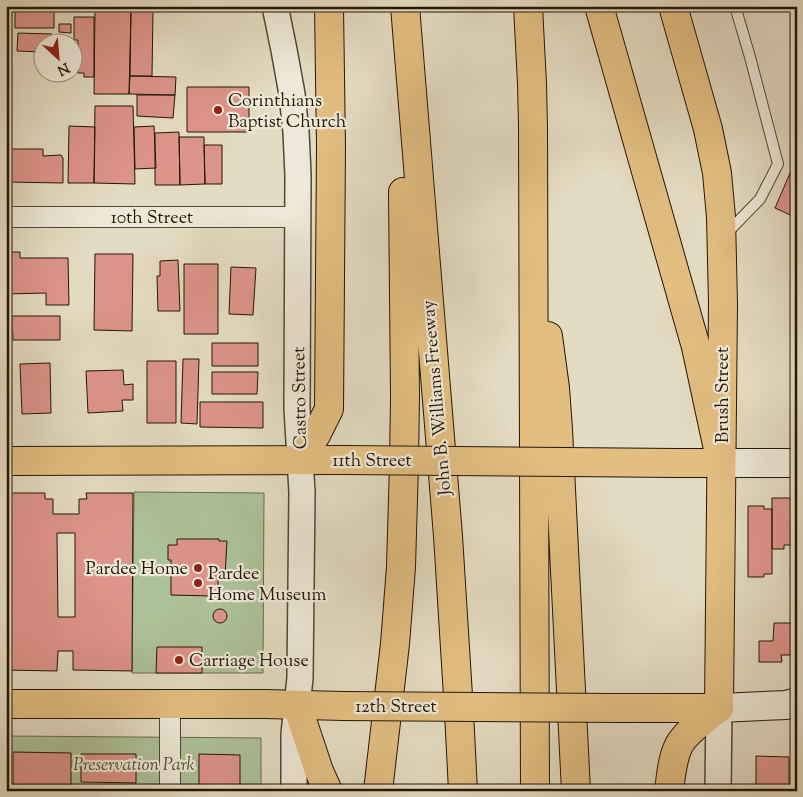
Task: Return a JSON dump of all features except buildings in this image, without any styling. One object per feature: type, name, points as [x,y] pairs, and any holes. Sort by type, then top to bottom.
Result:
[{"type":"main road","points":[[300,460],[316,435],[329,409],[331,107],[329,6]]},
{"type":"main road","name":"John B. Williams Freeway","points":[[405,6],[448,536],[463,791]]},
{"type":"main road","points":[[528,6],[532,84],[535,791]]},
{"type":"main road","points":[[599,6],[696,347],[721,463]]},
{"type":"main road","name":"Brush Street","points":[[673,6],[708,129],[717,173],[722,238],[719,708]]},
{"type":"main road","points":[[378,791],[395,644],[401,567],[405,396],[403,164],[409,60]]},
{"type":"main road","points":[[533,256],[555,388],[576,791]]},
{"type":"main road","name":"11th Street","points":[[6,461],[345,460],[797,463]]},
{"type":"main road","name":"12th Street","points":[[6,704],[615,708],[793,706]]},
{"type":"main road","points":[[297,705],[316,763],[328,791]]},
{"type":"main road","points":[[669,791],[672,769],[680,744],[693,728],[719,708]]},
{"type":"street","name":"Castro Street","points":[[274,6],[285,57],[294,114],[298,175],[297,408],[302,492],[300,678],[294,734],[294,791]]},
{"type":"street","name":"10th Street","points":[[6,217],[297,217]]},
{"type":"street","points":[[170,704],[170,791]]},
{"type":"street","name":"Brush Street","points":[[718,791],[719,708]]},
{"type":"lane","points":[[722,238],[760,199],[778,164],[735,6]]},
{"type":"green space","name":"Pardee Home Museum","points":[[134,492],[264,493],[263,673],[132,673]]},
{"type":"green space","name":"Preservation Park","points":[[6,736],[261,738],[261,791],[6,791]]},
{"type":"place","name":"Corinthians Baptist Church","points":[[218,110]]},
{"type":"place","name":"Pardee Home","points":[[198,568]]},
{"type":"place","name":"Pardee Home Museum","points":[[198,583]]},
{"type":"place","name":"Carriage House","points":[[179,660]]}]
